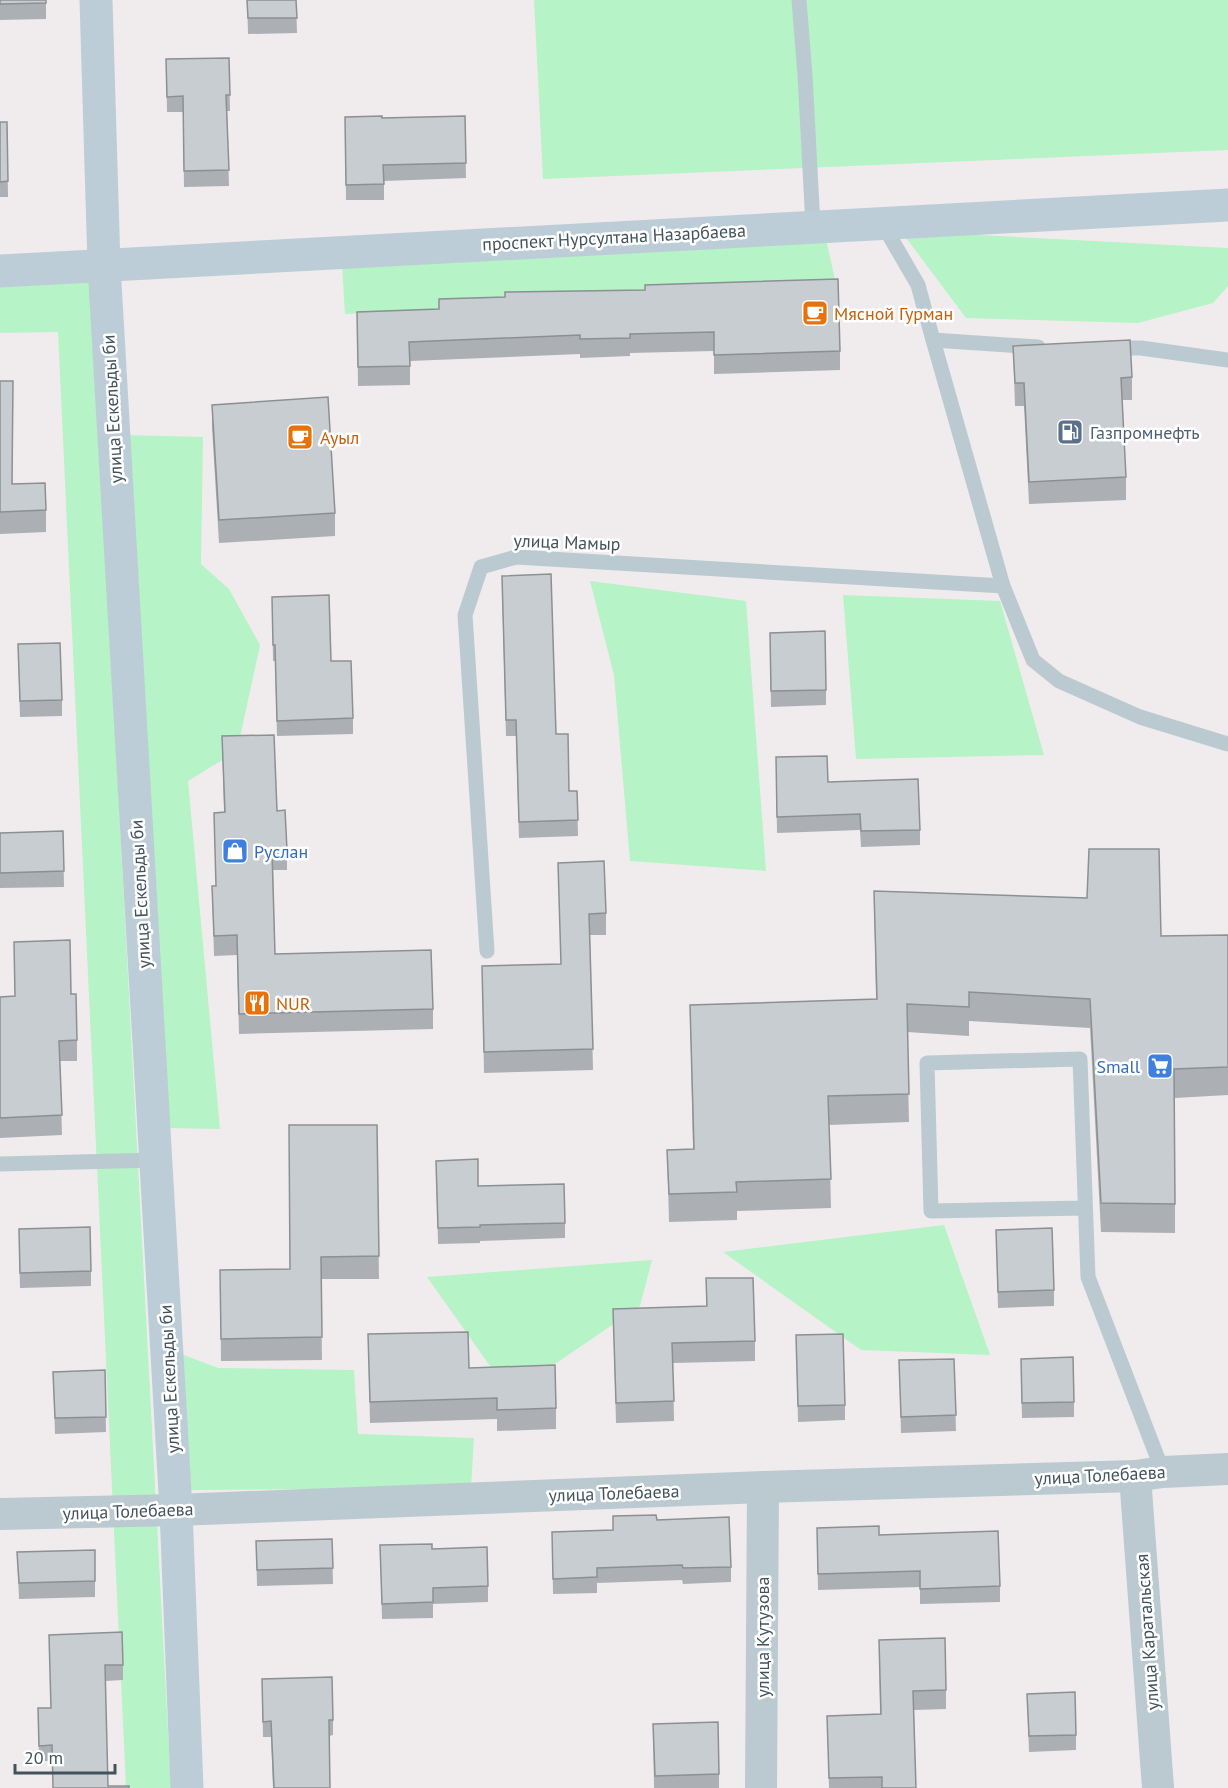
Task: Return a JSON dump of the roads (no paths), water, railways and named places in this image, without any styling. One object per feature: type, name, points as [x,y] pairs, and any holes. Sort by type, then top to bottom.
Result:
[{"type":"street","name":"улица Ескельды би","points":[[96,0],[104,265],[176,1510],[187,1788]]},
{"type":"street","name":"проспект Нурсултана Назарбаева","points":[[0,271],[1228,205]]},
{"type":"street","name":"улица Толебаева","points":[[0,1514],[176,1510],[1149,1474],[1228,1469]]},
{"type":"street","name":"улица Каратальская","points":[[1149,1474],[1158,1788]]},
{"type":"street","name":"улица Кутузова","points":[[761,1788],[763,1487]]},
{"type":"lane","points":[[799,0],[806,75],[813,226]]},
{"type":"lane","points":[[882,223],[918,285],[1003,586],[1033,660],[1059,681],[1140,717],[1228,744]]},
{"type":"lane","points":[[933,340],[1056,348]]},
{"type":"lane","points":[[1098,348],[1141,348],[1228,360]]},
{"type":"lane","name":"улица Мамыр","points":[[487,951],[465,615],[481,567],[516,557],[1003,586]]},
{"type":"lane","points":[[1085,1208],[931,1210],[927,1063],[1080,1059],[1088,1277],[1149,1474]]},
{"type":"lane","points":[[0,1164],[156,1160]]},
{"type":"place","name":"Мясной Гурман","points":[[815,313]]},
{"type":"place","name":"Газпромнефть","points":[[1070,432]]},
{"type":"place","name":"Ауыл","points":[[300,437]]},
{"type":"place","name":"Руслан","points":[[235,851]]},
{"type":"place","name":"NUR","points":[[257,1003]]},
{"type":"place","name":"Small","points":[[1160,1066]]}]
